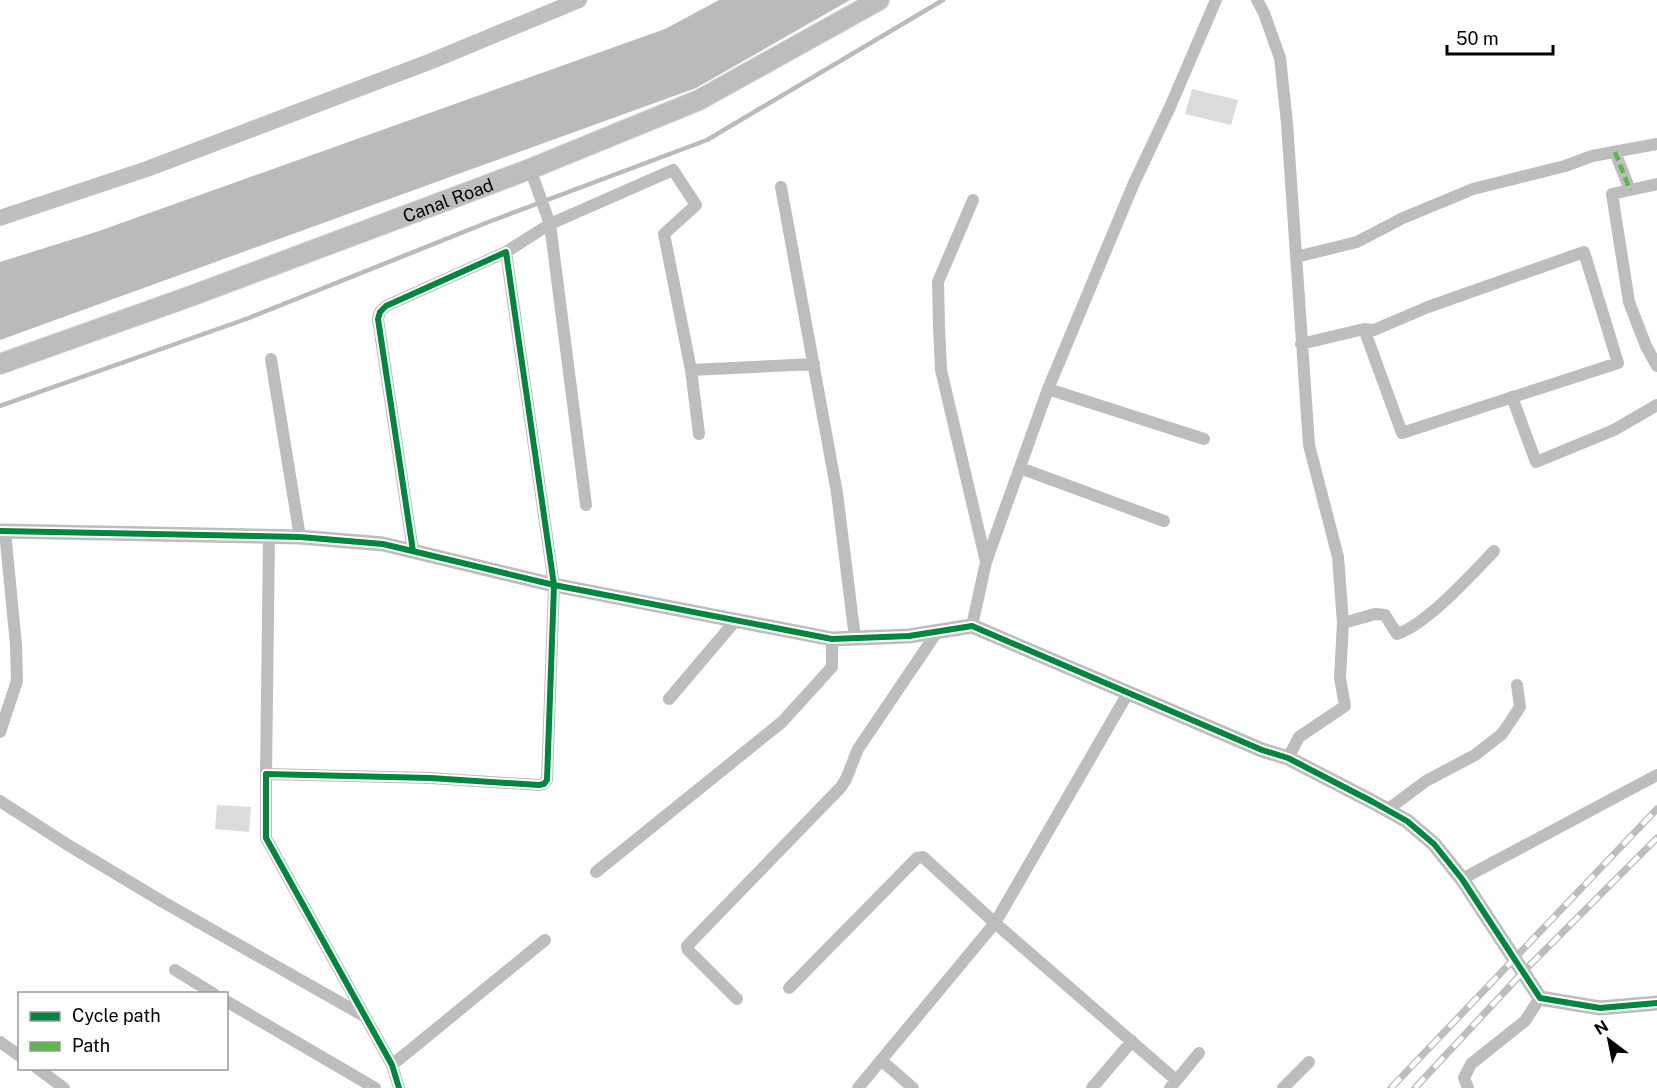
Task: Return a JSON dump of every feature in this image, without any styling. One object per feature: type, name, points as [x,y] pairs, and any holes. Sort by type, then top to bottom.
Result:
[{"type":"main road","points":[[0,218],[147,169],[429,62],[579,0]]},
{"type":"main road","name":"Canal Road","points":[[0,364],[191,296],[530,169],[699,100],[879,0]]},
{"type":"street","points":[[972,626],[986,562],[1048,389],[1134,183],[1216,0]]},
{"type":"street","points":[[1257,0],[1280,58],[1287,123],[1309,445],[1338,557],[1343,624],[1340,678],[1346,706],[1299,737],[1288,758]]},
{"type":"street","points":[[1296,257],[1357,242],[1403,218],[1473,189],[1615,152],[1657,144]]},
{"type":"street","points":[[1615,152],[1630,190]]},
{"type":"street","points":[[530,169],[550,225],[586,506]]},
{"type":"street","points":[[413,551],[378,319],[380,312],[387,306],[506,252],[550,225],[673,170],[696,205],[664,234],[691,370],[699,434]]},
{"type":"street","points":[[1657,184],[1612,194],[1629,302],[1646,346],[1657,366]]},
{"type":"street","points":[[782,187],[837,493],[855,638]]},
{"type":"street","points":[[973,200],[938,282],[939,326],[941,370],[986,562]]},
{"type":"street","points":[[266,774],[430,778],[539,785],[544,784],[547,780],[554,585],[506,252]]},
{"type":"street","points":[[1301,344],[1364,329],[1374,330],[1428,307],[1584,252],[1618,363],[1402,433],[1364,329]]},
{"type":"street","points":[[271,358],[300,537]]},
{"type":"street","points":[[691,370],[814,364]]},
{"type":"street","points":[[1048,389],[1204,439]]},
{"type":"street","points":[[1512,397],[1536,462],[1614,430],[1657,405]]},
{"type":"street","points":[[1020,468],[1164,521]]},
{"type":"street","points":[[0,732],[17,681],[16,645],[3,531],[300,537],[383,544],[554,585],[832,639],[909,636],[972,626],[1262,750],[1288,758],[1407,821],[1434,844],[1462,879],[1540,998],[1600,1008],[1657,1003]]},
{"type":"street","points":[[269,537],[266,838],[392,1065],[399,1088]]},
{"type":"street","points":[[1343,624],[1375,614],[1385,615],[1397,634],[1406,631],[1446,600],[1494,551]]},
{"type":"street","points":[[669,699],[736,620]]},
{"type":"street","points":[[737,999],[688,950],[687,946],[841,787],[858,749],[937,632]]},
{"type":"street","points":[[596,872],[782,722],[832,667],[832,639]]},
{"type":"street","points":[[1387,810],[1426,781],[1475,755],[1502,734],[1520,707],[1517,685]]},
{"type":"street","points":[[858,1088],[995,923],[1128,693]]},
{"type":"street","points":[[1462,879],[1657,775]]},
{"type":"street","points":[[0,801],[163,902],[365,1017]]},
{"type":"street","points":[[789,988],[917,858],[924,857],[995,923],[1132,1041],[1173,1084],[1199,1053]]},
{"type":"street","points":[[392,1065],[545,940]]},
{"type":"street","points":[[175,970],[212,992]]},
{"type":"street","points":[[1468,1088],[1464,1078],[1471,1064],[1525,1021],[1540,998]]},
{"type":"street","points":[[228,1002],[366,1086]]},
{"type":"street","points":[[1092,1088],[1132,1041]]},
{"type":"street","points":[[0,1042],[18,1055]]},
{"type":"street","points":[[881,1060],[913,1088]]},
{"type":"street","points":[[1283,1088],[1309,1062]]},
{"type":"street","points":[[40,1070],[64,1088]]},
{"type":"shaded area","points":[[719,0],[850,0],[696,88],[0,340],[0,262],[96,232],[665,29]]},
{"type":"building","points":[[1192,89],[1238,100],[1231,125],[1185,114]]},
{"type":"building","points":[[217,805],[251,807],[249,832],[215,829]]},
{"type":"waterway","points":[[0,406],[246,319],[491,221],[707,140],[943,0]]},
{"type":"railway","points":[[1391,1088],[1657,809]]},
{"type":"railway","points":[[1415,1088],[1523,972],[1657,838]]},
{"type":"marked path","points":[[1615,152],[1630,190]]},
{"type":"cycle path","points":[[399,1088],[392,1065],[266,838],[266,774],[430,778],[539,785],[544,784],[547,780],[554,585],[506,252],[386,306],[380,312],[378,319],[413,551]]},
{"type":"cycle path","points":[[0,531],[300,537],[383,544],[554,585],[832,639],[909,636],[972,626],[1262,750],[1288,758],[1407,821],[1434,844],[1462,879],[1540,998],[1600,1008],[1657,1003]]}]
